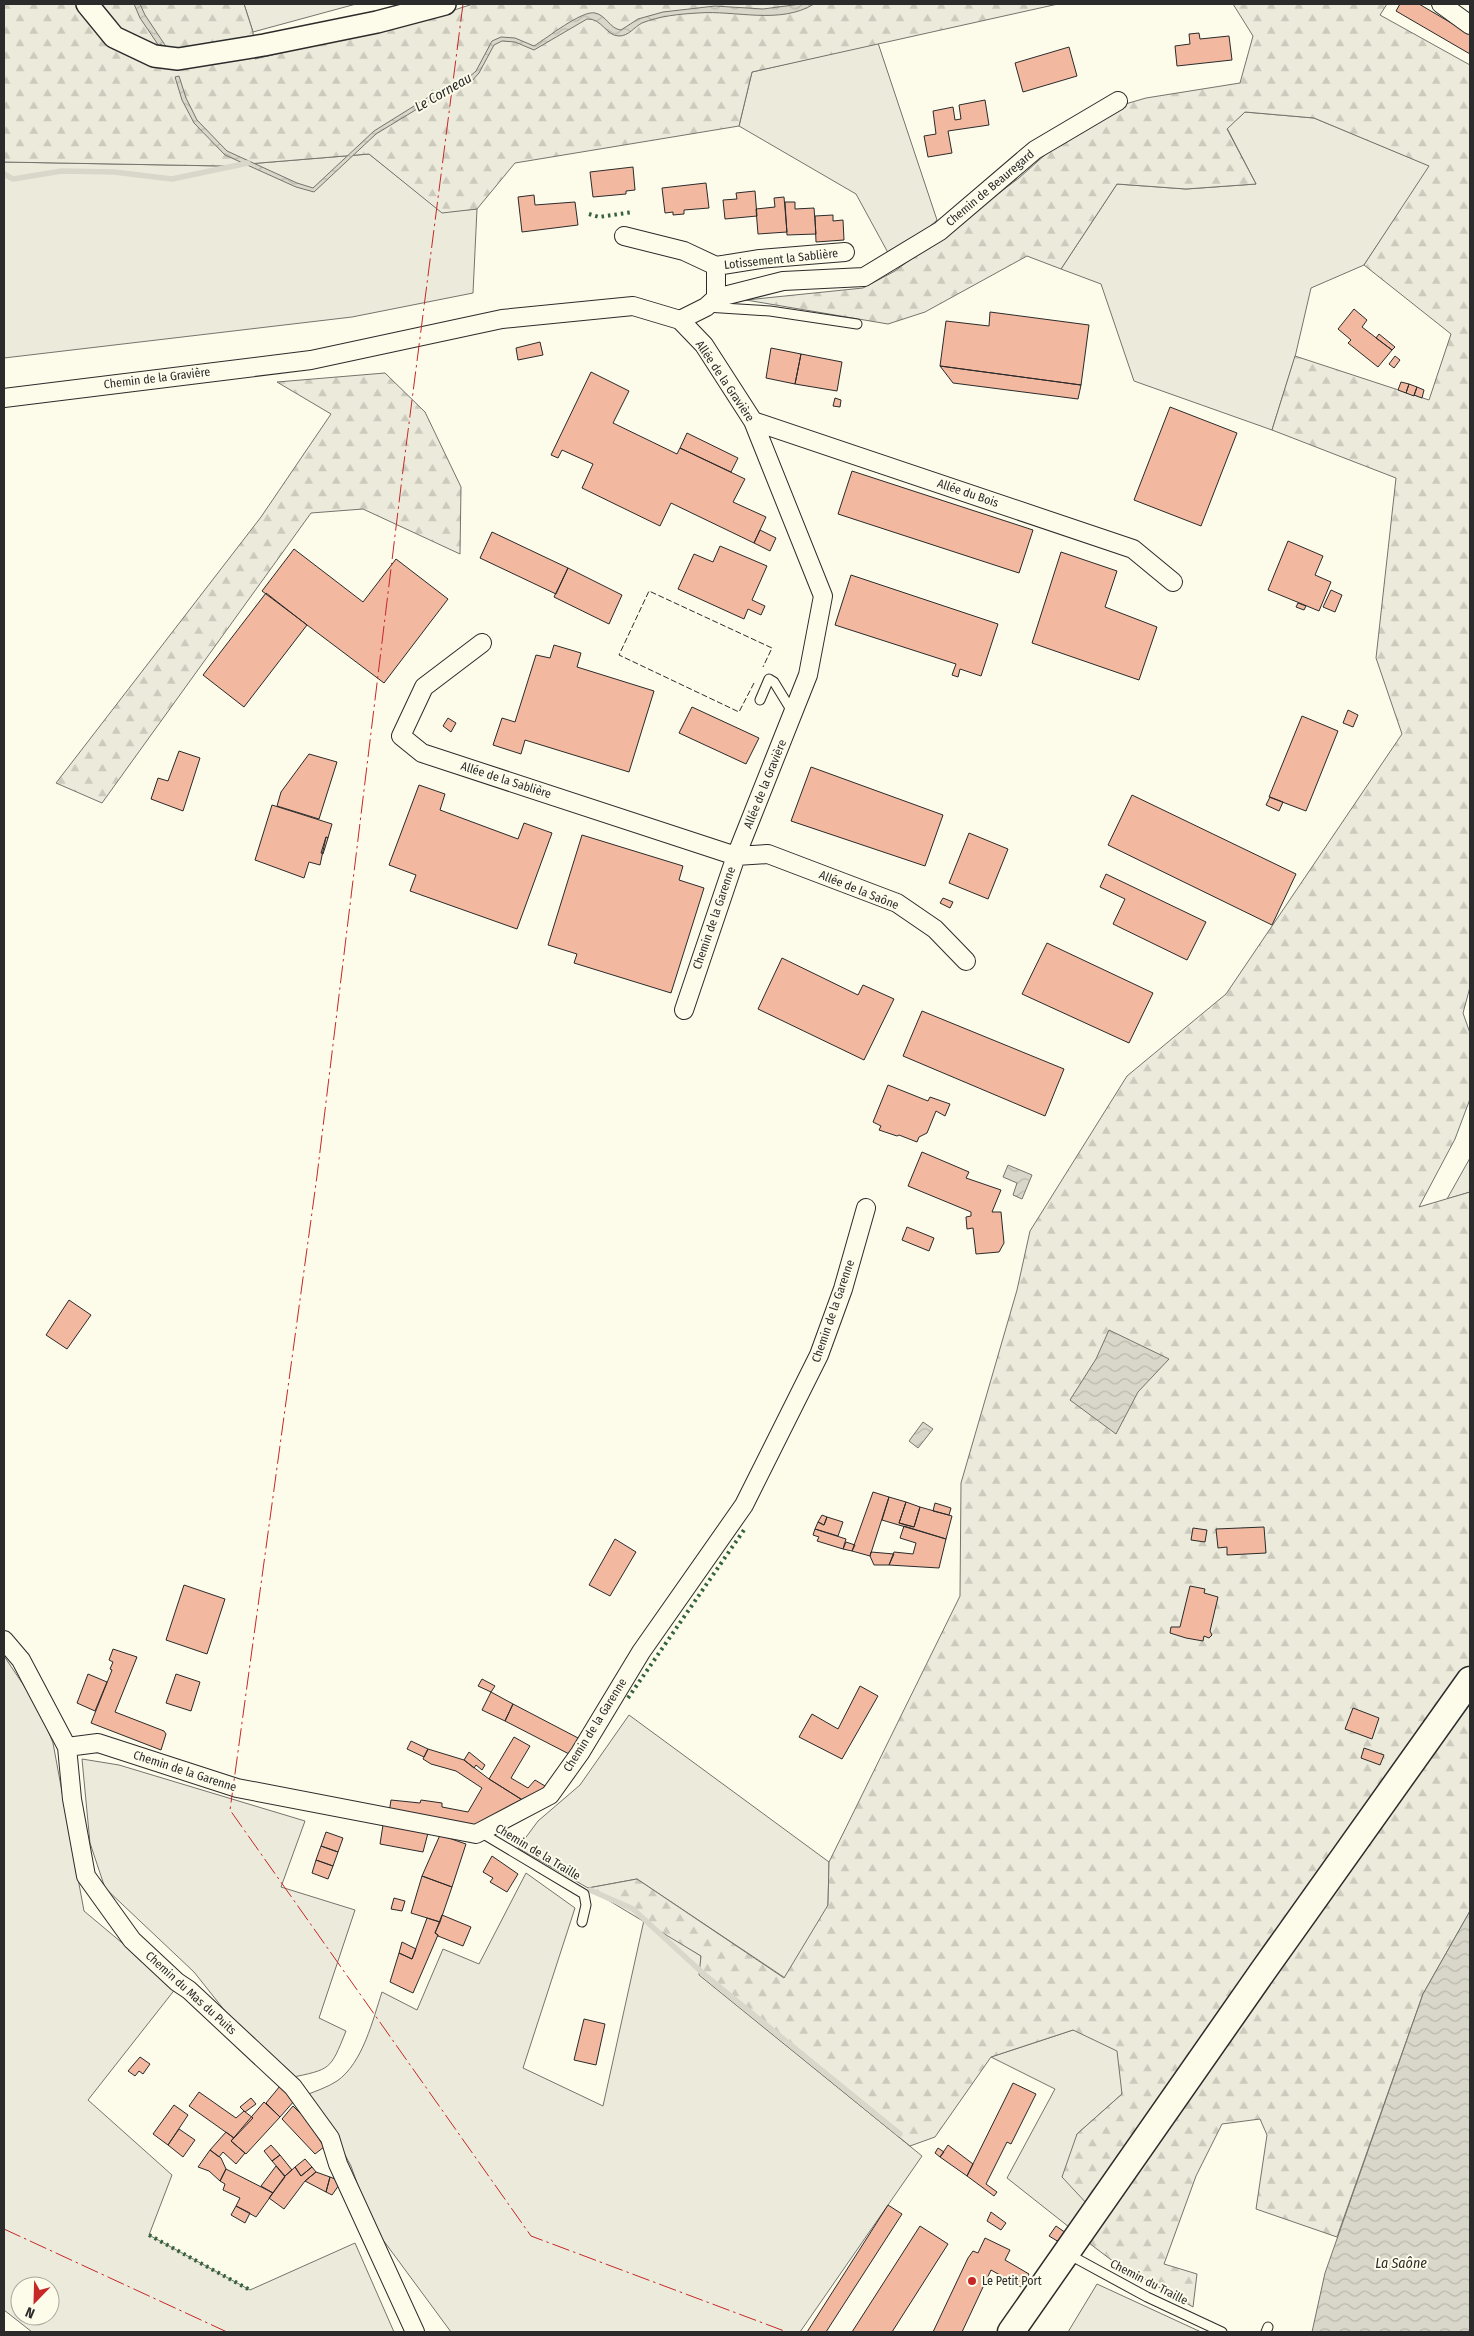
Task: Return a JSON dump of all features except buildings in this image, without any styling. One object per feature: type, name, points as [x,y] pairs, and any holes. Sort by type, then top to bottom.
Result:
[{"type":"main road","points":[[1011,2332],[1382,1801],[1470,1680]]},
{"type":"street","points":[[87,4],[114,37],[154,56],[178,59],[274,44],[377,22],[445,4]]},
{"type":"street","points":[[1441,4],[1470,25]]},
{"type":"street","name":"Chemin de Beauregard","points":[[680,320],[711,302],[783,281],[864,277],[940,231],[1035,150],[1118,101]]},
{"type":"street","name":"Lotissement la Sablière","points":[[624,236],[684,251],[716,266],[760,259],[846,252]]},
{"type":"street","name":"Lotissement la Sablière","points":[[711,302],[716,266]]},
{"type":"street","name":"Allée de la Gravière","points":[[311,360],[502,319],[633,306],[680,320],[704,345],[753,421],[823,596],[808,675],[736,856]]},
{"type":"street","name":"Chemin de la Gravière","points":[[4,398],[311,360]]},
{"type":"street","name":"Allée du Bois","points":[[753,421],[1133,549],[1173,582]]},
{"type":"street","name":"Allée de la Sablière","points":[[482,643],[424,687],[401,736],[422,753],[736,856]]},
{"type":"street","name":"Allée de la Saône","points":[[736,856],[768,854],[896,903],[935,929],[966,961]]},
{"type":"street","name":"Chemin de la Garenne","points":[[684,1010],[736,856]]},
{"type":"street","name":"Chemin de la Garenne","points":[[68,1746],[98,1743],[237,1788],[476,1834],[550,1795],[580,1753],[641,1652],[744,1505],[819,1355],[843,1288],[866,1208]]},
{"type":"street","name":"Chemin du Mas du Puits","points":[[4,1640],[21,1660],[68,1746],[72,1799],[86,1876],[132,1940],[294,2087],[330,2138],[338,2164],[415,2332]]},
{"type":"lane","points":[[711,302],[857,324]]},
{"type":"lane","points":[[760,700],[769,680],[774,682],[793,712]]},
{"type":"lane","name":"Chemin de la Traille","points":[[480,1832],[584,1894],[586,1905],[582,1922]]},
{"type":"lane","name":"Chemin du Traille","points":[[1066,2253],[1147,2297],[1222,2332]]},
{"type":"green space","points":[[4,4],[244,4],[253,32],[255,59],[429,18],[473,4],[1058,4],[752,72],[739,126],[515,163],[477,209],[442,213],[369,154],[223,166],[4,162]]},
{"type":"green space","points":[[244,4],[356,4],[253,32]]},
{"type":"green space","points":[[1233,4],[1387,4],[1380,15],[1470,65],[1470,987],[1463,1013],[1470,1033],[1470,1099],[1455,1139],[1419,1207],[1470,1192],[1470,1911],[1423,1994],[1337,2237],[1256,2209],[1267,2135],[1260,2119],[1222,2124],[1196,2176],[1164,2264],[1197,2274],[1193,2307],[1110,2259],[1085,2240],[1089,2206],[1062,2177],[1077,2134],[1122,2094],[1117,2051],[1073,2030],[991,2057],[935,2137],[910,2146],[699,1975],[701,1956],[588,1888],[637,1879],[784,1978],[828,1905],[829,1862],[960,1596],[961,1483],[1017,1290],[1030,1231],[1127,1076],[1226,994],[1402,734],[1376,658],[1396,478],[1272,430],[1295,356],[1429,400],[1451,334],[1364,265],[1429,166],[1314,118],[1245,112],[1227,129],[1256,184],[1186,189],[1117,184],[1061,269],[1027,256],[925,312],[888,324],[746,300],[863,288],[895,271],[1019,178],[1091,114],[1146,98],[1240,83],[1253,36]]},
{"type":"green space","points":[[878,43],[937,220],[892,260],[856,194],[739,126],[752,72]]},
{"type":"green space","points":[[1245,112],[1314,118],[1430,166],[1364,265],[1311,288],[1295,357],[1272,430],[1134,381],[1101,284],[1061,269],[1117,184],[1186,189],[1256,184],[1227,128]]},
{"type":"green space","points":[[369,154],[442,212],[477,209],[473,293],[352,317],[4,358],[4,162],[223,166]]},
{"type":"green space","points":[[385,373],[425,412],[461,487],[460,554],[363,509],[311,513],[102,803],[56,783],[261,517],[331,414],[277,382]]},
{"type":"green space","points":[[1470,1158],[1470,1192],[1447,1199]]},
{"type":"green space","points":[[4,1656],[39,1708],[53,1743],[84,1911],[176,1988],[88,2100],[172,2175],[149,2235],[250,2290],[355,2243],[394,2332],[32,2332],[24,2326],[60,2326],[60,2276],[10,2276],[10,2315],[4,2310]]},
{"type":"green space","points":[[629,1715],[829,1862],[828,1905],[794,1984],[637,1879],[588,1888],[518,1848],[538,1821],[580,1785]]},
{"type":"green space","points":[[82,1759],[119,1765],[305,1821],[281,1887],[355,1910],[319,2018],[346,2031],[336,2054],[327,2066],[321,2070],[289,2078],[229,2016],[194,1972],[105,1888],[90,1843]]},
{"type":"green space","points":[[526,1873],[575,1908],[523,2068],[603,2106],[644,1920],[701,1956],[700,1975],[922,2156],[800,2332],[451,2332],[372,2225],[351,2166],[322,2112],[306,2095],[337,2081],[354,2063],[366,2040],[382,1992],[417,2010],[443,1949],[479,1964]]},
{"type":"green space","points":[[1131,2020],[1122,2094],[1077,2134],[1089,2206],[1069,2227],[1007,2178],[1055,2089],[991,2057],[1073,2030]]},
{"type":"green space","points":[[1097,2284],[1201,2332],[1068,2332]]},
{"type":"water","points":[[134,4],[140,4],[167,48],[164,50],[161,44],[159,46],[140,18]]},
{"type":"water","name":"Le Corneau","points":[[814,4],[787,14],[691,13],[670,16],[642,23],[623,36],[615,35],[596,21],[587,19],[534,50],[515,42],[502,41],[494,45],[479,73],[471,82],[445,92],[376,134],[314,192],[296,187],[225,155],[194,123],[182,100],[175,77],[179,76],[186,98],[197,120],[227,151],[297,183],[313,188],[374,131],[443,88],[468,78],[476,71],[492,41],[501,37],[515,38],[534,46],[573,20],[589,13],[599,14],[614,27],[621,30],[638,19],[663,12],[715,6],[763,9]]},
{"type":"water","points":[[1008,1165],[1032,1175],[1022,1199],[1013,1195],[1017,1183],[1003,1177]]},
{"type":"water","points":[[1109,1330],[1169,1359],[1138,1392],[1116,1434],[1070,1400],[1096,1359]]},
{"type":"water","points":[[923,1422],[933,1429],[918,1448],[909,1441]]},
{"type":"water","name":"La Saône","points":[[1470,1911],[1470,2332],[1312,2332],[1325,2273],[1423,1994]]},
{"type":"waterway","points":[[4,174],[13,179],[62,171],[114,172],[172,179],[248,163]]},
{"type":"waterway","points":[[590,1890],[633,1909],[706,1976],[900,2134]]},
{"type":"hedge","points":[[589,214],[599,217],[633,212]]},
{"type":"hedge","points":[[628,1698],[744,1530]]},
{"type":"hedge","points":[[149,2235],[250,2290]]},
{"type":"fence","points":[[754,683],[739,712],[619,655],[649,591],[772,648],[763,667]]},
{"type":"power","points":[[463,4],[403,470],[317,1176],[230,1810],[531,2236],[787,2332]]},
{"type":"power","points":[[4,2229],[227,2332]]},
{"type":"place","name":"Le Petit Port","points":[[972,2281]]}]
